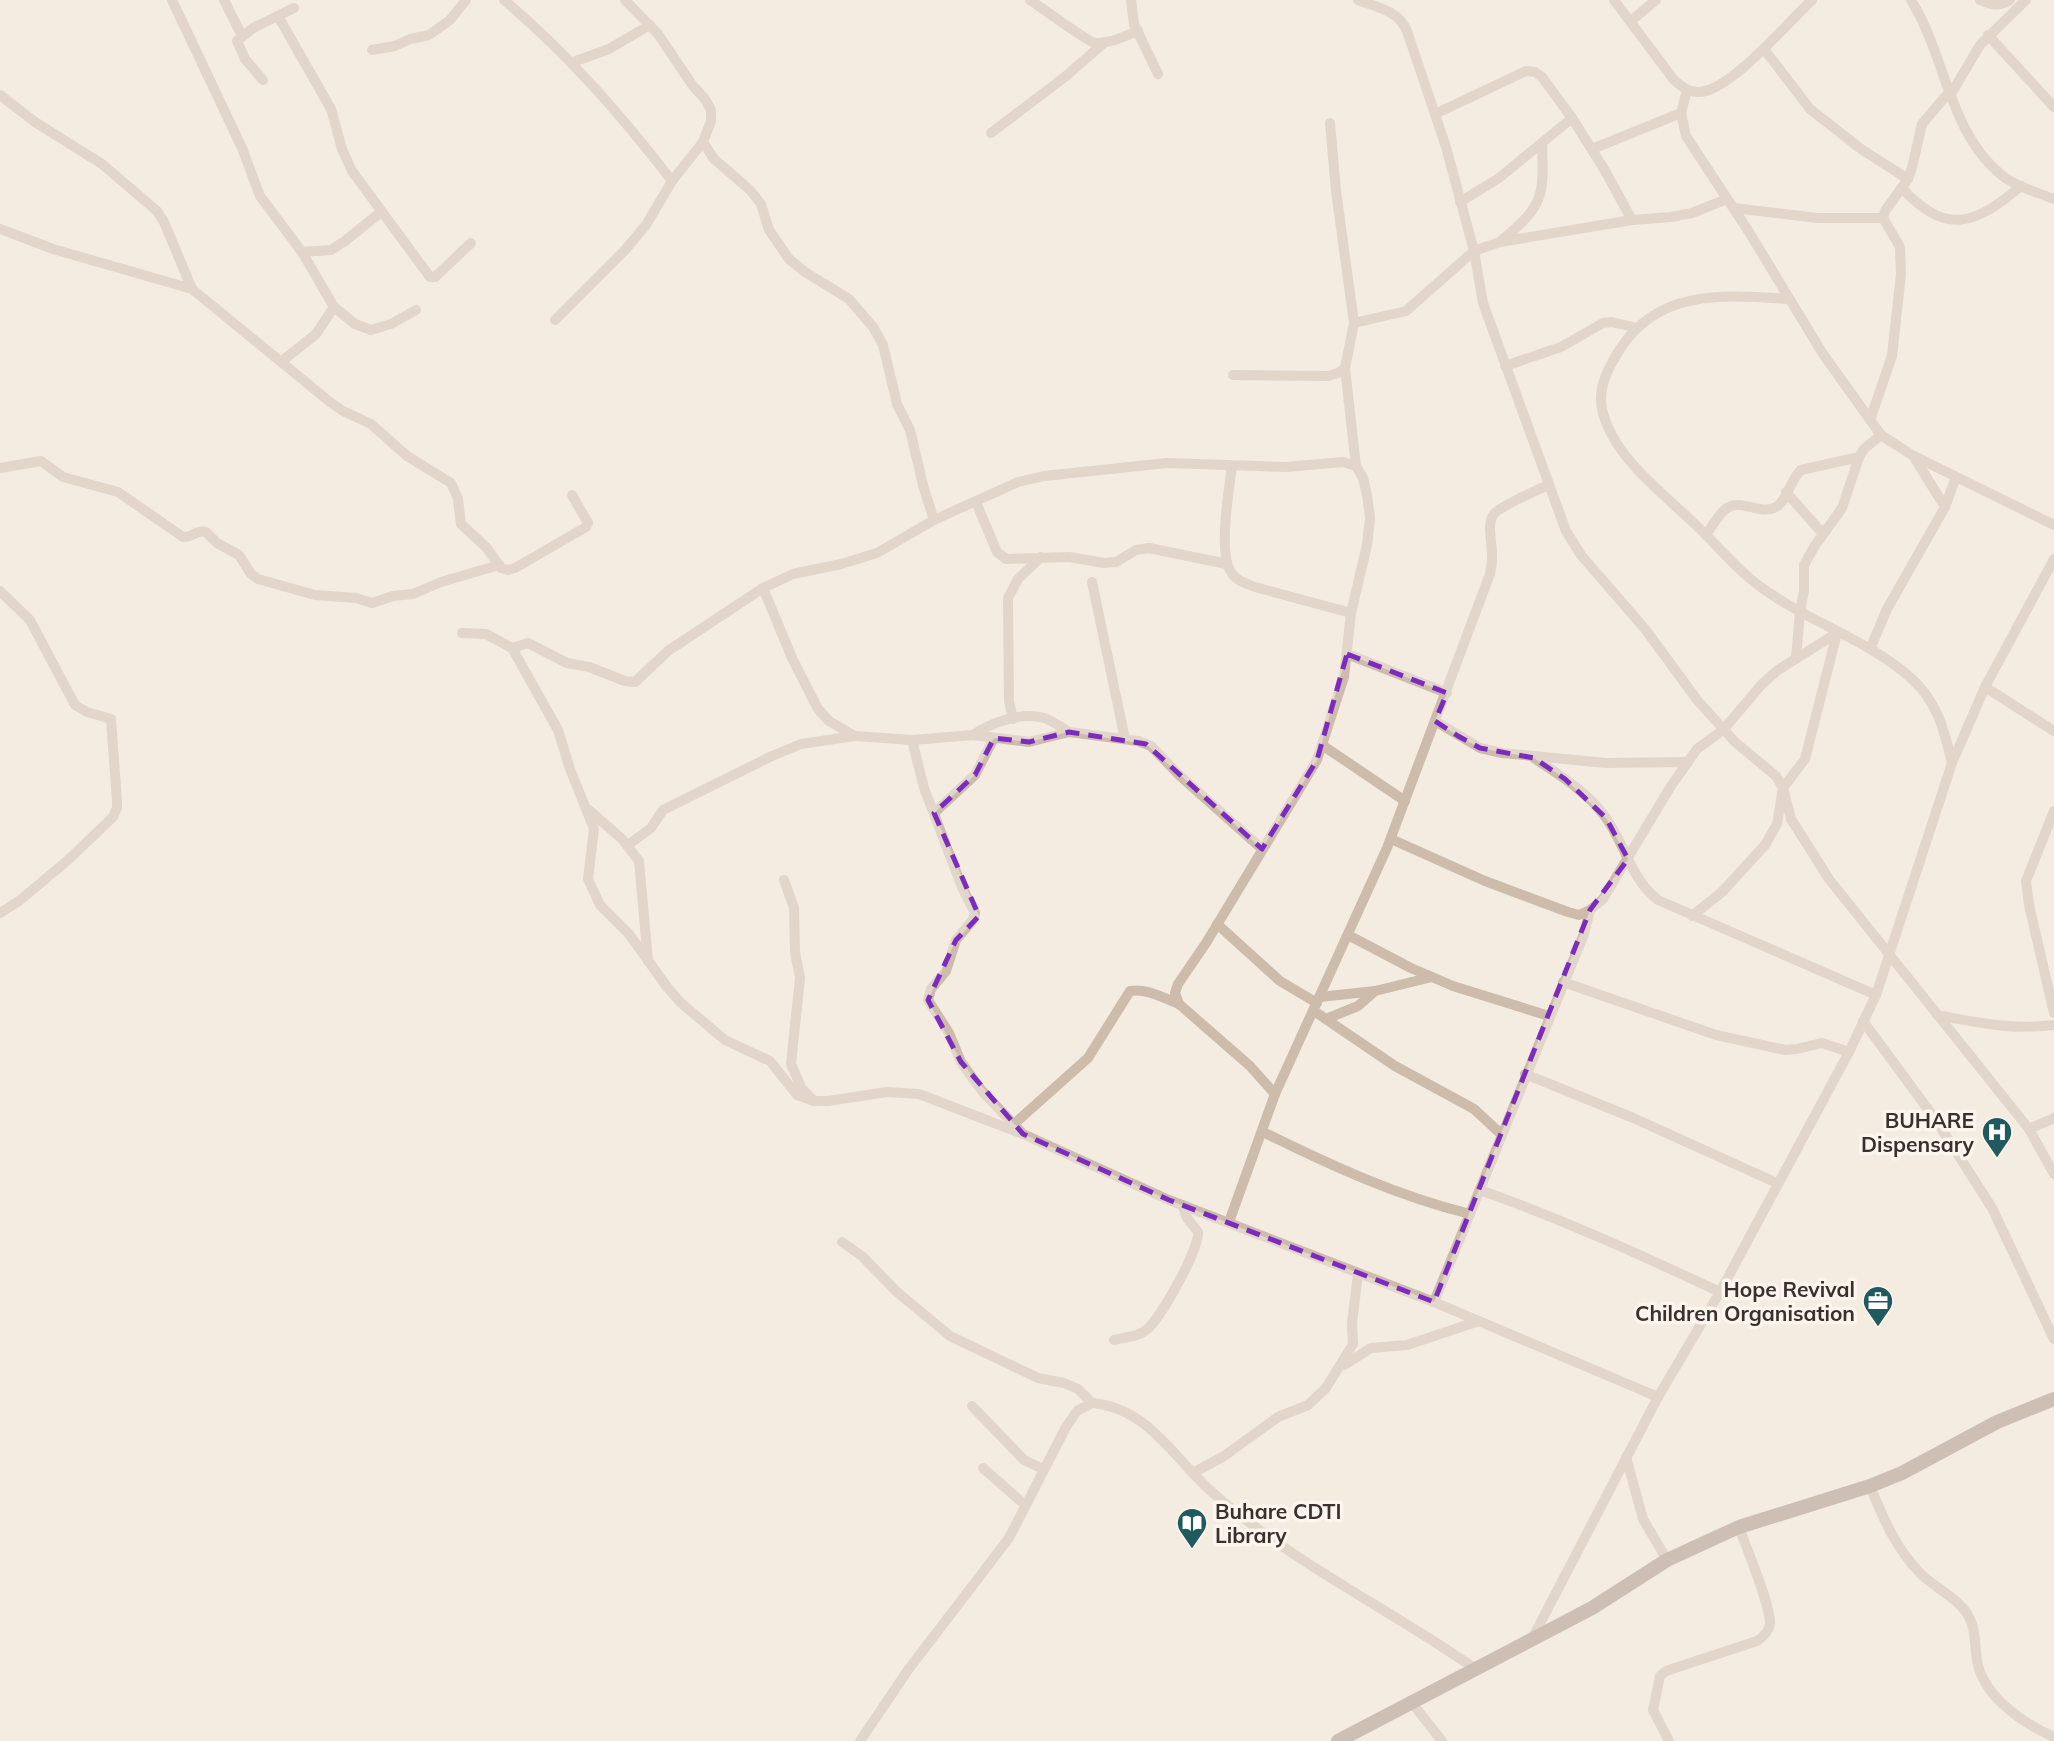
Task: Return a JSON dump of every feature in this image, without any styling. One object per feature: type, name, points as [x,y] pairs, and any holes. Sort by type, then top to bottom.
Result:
[{"type":"main road","points":[[1338,1741],[1592,1608],[1667,1560],[1739,1527],[1870,1486],[1902,1473],[1997,1422],[2054,1399]]},
{"type":"street","points":[[172,0],[242,148],[260,196],[302,252],[334,307],[355,324],[371,330],[391,324],[416,310]]},
{"type":"street","points":[[224,0],[242,36]]},
{"type":"street","points":[[372,50],[429,35],[450,20],[466,0]]},
{"type":"street","points":[[504,0],[573,62],[672,181]]},
{"type":"street","points":[[555,320],[639,234],[672,181],[703,142],[711,121],[711,110],[650,25],[625,0]]},
{"type":"street","points":[[1030,0],[1088,41],[1105,42],[1138,31]]},
{"type":"street","points":[[1131,0],[1134,24],[1158,74]]},
{"type":"street","points":[[1358,0],[1386,10],[1404,23],[1435,114],[1474,251],[1483,303],[1566,531],[1581,555],[1645,629],[1698,701],[1723,730],[1769,769],[1783,788],[1791,819],[1829,879],[2029,1129],[2054,1174]]},
{"type":"street","points":[[1614,0],[1674,80],[1687,90],[1699,93],[1713,88],[1733,75],[1764,49],[1812,0]]},
{"type":"street","points":[[1631,21],[1656,0]]},
{"type":"street","points":[[1911,0],[1929,36],[1960,119],[1988,162],[2005,178],[2021,187],[2054,199]]},
{"type":"street","points":[[1980,0],[1992,5],[2004,4],[2010,0]]},
{"type":"street","points":[[1870,420],[1892,356],[1900,274],[1900,247],[1883,218],[1885,211],[1905,183],[1922,124],[1950,92],[1988,35],[2026,0]]},
{"type":"street","points":[[263,80],[239,48],[237,41],[294,8]]},
{"type":"street","points":[[278,16],[331,109],[342,149],[352,171],[430,277],[435,277],[445,269],[471,243]]},
{"type":"street","points":[[573,62],[609,49],[650,25]]},
{"type":"street","points":[[1988,35],[2054,107]]},
{"type":"street","points":[[991,133],[1066,76],[1105,42]]},
{"type":"street","points":[[1764,49],[1810,109],[1905,183],[1925,209],[1941,217],[1958,220],[1976,218],[1994,209],[2021,187]]},
{"type":"street","points":[[1435,114],[1526,71],[1535,72],[1542,77],[1572,118],[1632,220]]},
{"type":"street","points":[[1687,90],[1681,113],[1686,136],[1834,371],[1881,435],[1912,455],[2054,525]]},
{"type":"street","points":[[0,95],[35,122],[102,164],[157,211],[192,289]]},
{"type":"street","points":[[1592,149],[1681,113]]},
{"type":"street","points":[[1460,202],[1499,178],[1572,118]]},
{"type":"street","points":[[1275,1094],[1250,1066],[1175,997],[1178,984],[1317,760],[1336,703],[1347,654],[1351,613],[1367,545],[1370,518],[1365,486],[1356,466],[1345,368],[1354,323],[1336,191],[1330,123]]},
{"type":"street","points":[[703,142],[714,159],[750,190],[761,204],[769,230],[789,259],[849,299],[873,327],[883,345],[897,404],[910,430],[934,520]]},
{"type":"street","points":[[1500,242],[1530,216],[1536,206],[1543,183],[1542,143]]},
{"type":"street","points":[[1354,323],[1406,311],[1474,251],[1500,242],[1692,213],[1730,204],[1818,218],[1883,218]]},
{"type":"street","points":[[302,252],[331,250],[345,242],[381,212]]},
{"type":"street","points":[[0,229],[53,249],[192,289],[343,411],[371,424],[407,456],[451,483],[458,499],[461,524],[486,547],[499,565],[508,570],[586,527],[587,518],[572,495]]},
{"type":"street","points":[[1788,299],[1705,296],[1657,314],[1637,328],[1623,345],[1605,376],[1600,395],[1603,414],[1612,435],[1633,464],[1744,575],[1800,612],[1870,649],[1910,677],[1936,708],[1943,724],[1952,763]]},
{"type":"street","points":[[282,361],[316,334],[334,307]]},
{"type":"street","points":[[1505,366],[1561,347],[1603,323],[1612,322],[1637,328]]},
{"type":"street","points":[[1233,375],[1328,376],[1345,368]]},
{"type":"street","points":[[1796,657],[1804,591],[1804,565],[1842,508],[1858,457],[1881,435]]},
{"type":"street","points":[[1912,455],[1945,507]]},
{"type":"street","points":[[1706,535],[1728,507],[1737,505],[1756,509],[1774,508],[1801,470],[1858,457]]},
{"type":"street","points":[[0,468],[41,461],[63,477],[118,492],[183,537],[189,537],[197,531],[206,532],[217,543],[239,555],[258,579],[315,595],[356,598],[372,603],[393,596],[414,594],[441,582],[499,565]]},
{"type":"street","points":[[512,648],[528,643],[567,663],[635,682],[668,651],[763,588],[793,574],[877,553],[934,520],[1018,482],[1044,475],[1167,463],[1286,467],[1343,462],[1356,466]]},
{"type":"street","points":[[1232,466],[1225,543],[1231,574],[1241,582],[1351,613]]},
{"type":"street","points":[[1870,649],[1887,608],[1945,507],[1956,477]]},
{"type":"street","points":[[1229,1222],[1275,1094],[1391,839],[1447,692],[1494,560],[1490,529],[1493,515],[1548,485]]},
{"type":"street","points":[[1786,492],[1823,534]]},
{"type":"street","points":[[976,502],[987,533],[1001,556],[1014,561],[1069,557],[1104,563],[1116,562],[1136,550],[1149,548],[1227,564]]},
{"type":"street","points":[[1013,719],[1009,701],[1008,598],[1018,579],[1041,557]]},
{"type":"street","points":[[1533,1637],[1658,1397],[1720,1292],[1849,1052],[1876,995],[1952,763],[1985,687],[2054,559]]},
{"type":"street","points":[[1092,582],[1125,739]]},
{"type":"street","points":[[763,588],[792,658],[818,709],[829,721],[855,736]]},
{"type":"street","points":[[0,591],[30,620],[75,705],[87,712],[111,719],[117,808],[113,817],[68,860],[19,901],[0,913]]},
{"type":"street","points":[[462,633],[486,634],[512,648],[558,730],[594,829],[588,879],[600,905],[629,934],[667,987],[704,1023],[725,1040],[770,1061],[797,1095],[814,1101],[841,1100],[887,1092],[919,1094],[1023,1134],[1182,1205],[1434,1302],[1658,1397]]},
{"type":"street","points":[[1391,839],[1527,899],[1579,915],[1590,911],[1603,899],[1685,762],[1697,749],[1723,730],[1762,684],[1796,657],[1837,633]]},
{"type":"street","points":[[1692,916],[1722,892],[1770,837],[1777,824],[1783,788],[1805,760],[1837,633]]},
{"type":"street","points":[[1347,654],[1447,692]]},
{"type":"street","points":[[1985,687],[2054,731]]},
{"type":"street","points":[[973,735],[984,727],[1031,716],[1043,718],[1069,732],[1125,739],[1151,746],[1179,775],[1262,849]]},
{"type":"street","points":[[1435,722],[1480,748],[1534,758],[1606,763],[1685,762]]},
{"type":"street","points":[[628,845],[647,831],[663,810],[801,744],[855,736],[912,740],[973,735],[1030,742],[1069,732]]},
{"type":"street","points":[[934,813],[975,775],[994,738]]},
{"type":"street","points":[[912,740],[924,788],[962,887],[975,913],[972,921],[956,940],[949,966],[931,989],[928,1000],[949,1033],[961,1062],[982,1091],[1023,1134]]},
{"type":"street","points":[[1322,745],[1405,801]]},
{"type":"street","points":[[1534,758],[1588,797],[1606,818],[1645,890],[1658,900],[1876,995]]},
{"type":"street","points":[[587,808],[628,845],[639,861],[648,961]]},
{"type":"street","points":[[2054,811],[2026,881],[2054,1013]]},
{"type":"street","points":[[784,880],[794,908],[795,952],[800,978],[791,1064],[802,1089],[814,1101]]},
{"type":"street","points":[[1434,1302],[1584,934],[1590,911]]},
{"type":"street","points":[[1217,924],[1280,981],[1317,1004],[1326,1019],[1395,1066],[1474,1109],[1501,1134]]},
{"type":"street","points":[[1348,935],[1432,977],[1490,999],[1549,1016]]},
{"type":"street","points":[[1317,1004],[1432,977]]},
{"type":"street","points":[[1563,982],[1716,1035],[1785,1050],[1822,1043],[1849,1052]]},
{"type":"street","points":[[1014,1124],[1088,1058],[1130,991],[1138,989],[1180,1004]]},
{"type":"street","points":[[1326,1019],[1357,1006],[1375,990]]},
{"type":"street","points":[[1937,1015],[2023,1029],[2054,1026]]},
{"type":"street","points":[[1863,1021],[1936,1120],[1992,1208],[2054,1339]]},
{"type":"street","points":[[1525,1074],[1631,1117],[1777,1183]]},
{"type":"street","points":[[2029,1129],[2054,1118]]},
{"type":"street","points":[[1263,1132],[1379,1186],[1430,1205],[1470,1214]]},
{"type":"street","points":[[1480,1190],[1612,1242],[1720,1292]]},
{"type":"street","points":[[1114,1340],[1139,1334],[1153,1325],[1197,1246],[1198,1232],[1186,1218],[1182,1205]]},
{"type":"street","points":[[842,1242],[862,1256],[896,1291],[950,1336],[1038,1378],[1078,1389],[1092,1403],[1128,1412],[1143,1422],[1158,1434],[1210,1491],[1266,1535],[1477,1670]]},
{"type":"street","points":[[1193,1474],[1224,1457],[1278,1418],[1308,1405],[1326,1388],[1353,1344],[1352,1323],[1358,1274]]},
{"type":"street","points":[[1341,1366],[1371,1348],[1407,1345],[1479,1321]]},
{"type":"street","points":[[860,1741],[903,1677],[1009,1538],[1066,1427],[1077,1411],[1092,1403]]},
{"type":"street","points":[[972,1406],[1024,1460],[1043,1469]]},
{"type":"street","points":[[1626,1457],[1643,1519],[1667,1560]]},
{"type":"street","points":[[983,1468],[1025,1505]]},
{"type":"street","points":[[1870,1486],[1887,1528],[1905,1556],[1969,1617],[1978,1663],[1991,1690],[2021,1717],[2054,1737]]},
{"type":"street","points":[[1669,1741],[1653,1710],[1660,1676],[1666,1671],[1757,1641],[1769,1627],[1762,1590],[1739,1527]]},
{"type":"street","points":[[1412,1703],[1442,1741]]},
{"type":"highlighted area","points":[[1347,654],[1447,693],[1435,721],[1458,736],[1480,748],[1534,758],[1565,779],[1606,818],[1628,859],[1590,910],[1434,1302],[1169,1200],[1023,1134],[961,1062],[928,1000],[956,940],[979,916],[934,813],[975,775],[994,738],[1029,742],[1069,732],[1146,744],[1262,849],[1317,760]]},
{"type":"place","name":"BUHARE Dispensary","points":[[1997,1159]]},
{"type":"place","name":"Hope Revival Children Organisation","points":[[1878,1328]]},
{"type":"place","name":"Buhare CDTI Library","points":[[1192,1550]]}]
